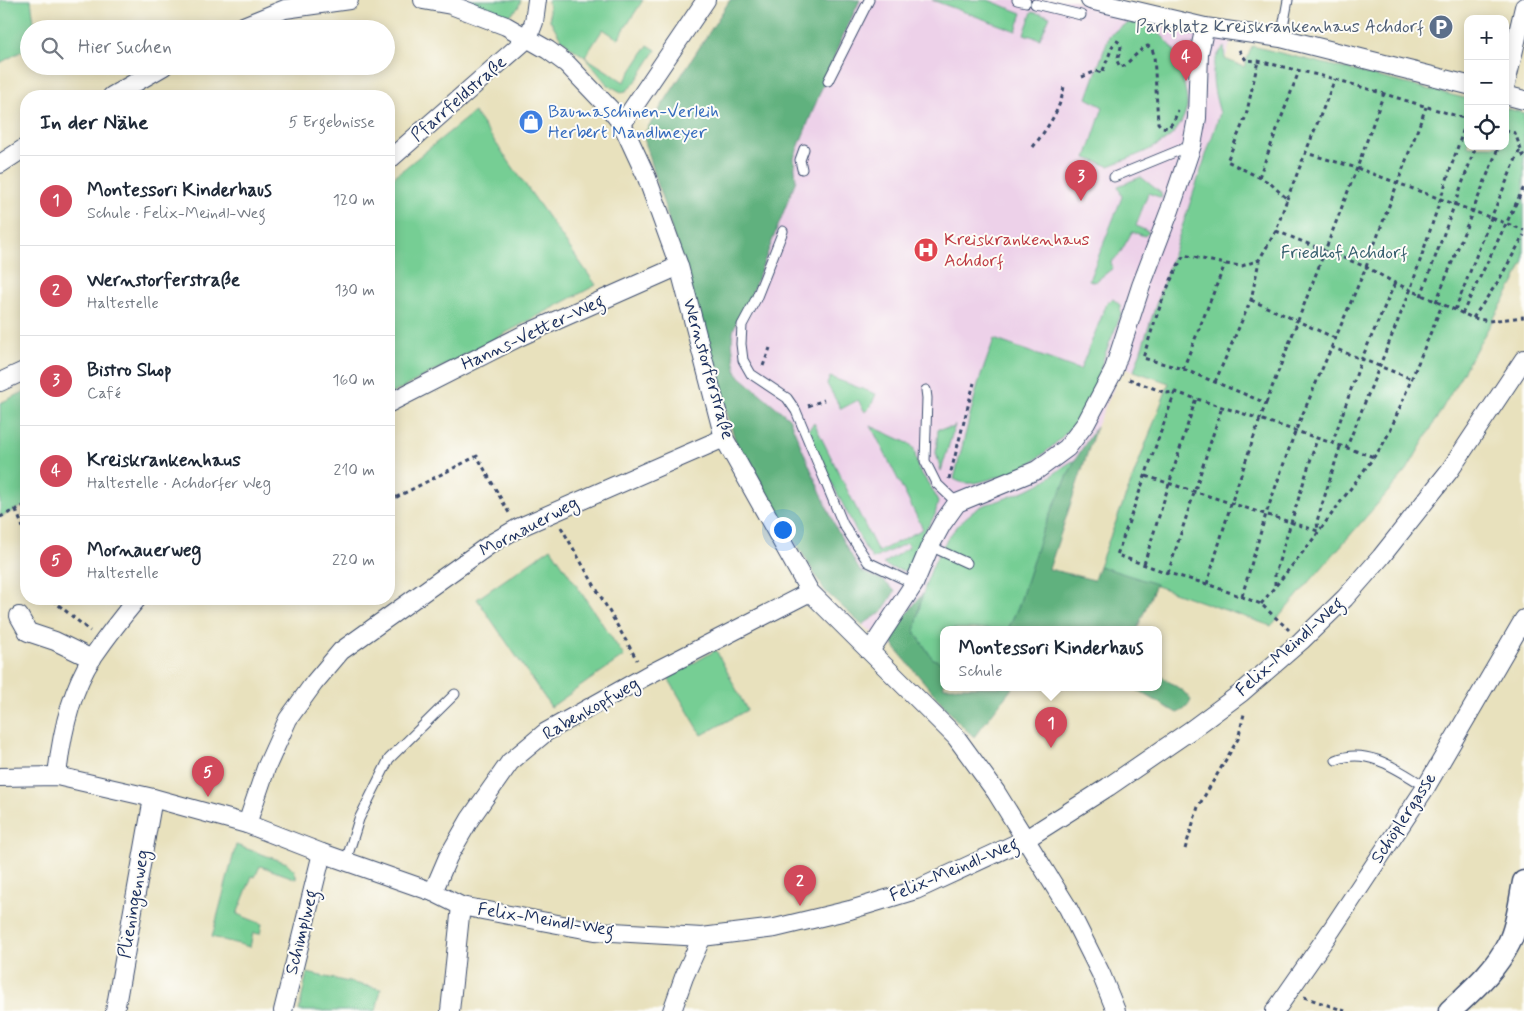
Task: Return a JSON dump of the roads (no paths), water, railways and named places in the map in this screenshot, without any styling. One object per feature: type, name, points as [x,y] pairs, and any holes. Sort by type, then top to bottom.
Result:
[{"type":"street","points":[[258,20],[286,9],[349,0]]},
{"type":"street","name":"Wernstorferstraße","points":[[423,0],[451,5],[506,26],[528,38],[567,64],[622,124],[647,178],[679,266],[724,438],[810,592],[956,737],[996,792],[1068,908],[1101,974],[1116,1011]]},
{"type":"street","points":[[528,38],[534,22],[537,0]]},
{"type":"street","points":[[622,124],[706,0]]},
{"type":"street","points":[[1509,71],[1524,7]]},
{"type":"street","points":[[1086,8],[1281,38],[1464,84]]},
{"type":"street","points":[[870,651],[914,584],[930,546],[942,524],[951,498],[1037,470],[1067,448],[1086,423],[1113,372],[1141,286],[1192,145],[1197,118],[1199,53],[1205,27]]},
{"type":"street","name":"Pfarrfeldstraße","points":[[395,155],[528,38]]},
{"type":"street","points":[[122,90],[148,75]]},
{"type":"street","points":[[1509,96],[1524,100]]},
{"type":"street","points":[[0,164],[20,151]]},
{"type":"street","name":"Hanns-Vetter-Weg","points":[[395,400],[521,336],[679,266]]},
{"type":"street","name":"Felix-Meindl-Weg","points":[[0,777],[57,776],[153,798],[247,824],[433,892],[461,906],[595,930],[702,936],[775,928],[850,910],[916,890],[1026,839],[1108,787],[1241,693],[1345,598],[1381,557],[1432,495],[1499,398],[1524,358]]},
{"type":"street","points":[[0,382],[20,373]]},
{"type":"street","name":"Mornauerweg","points":[[247,824],[266,768],[288,719],[314,683],[341,651],[492,543],[518,528],[724,438]]},
{"type":"street","name":"Rabenkopfweg","points":[[433,892],[448,858],[470,819],[510,762],[546,732],[646,676],[810,592]]},
{"type":"street","points":[[57,776],[60,744],[78,686],[92,659],[132,605]]},
{"type":"street","points":[[19,616],[28,632],[55,641],[92,659]]},
{"type":"street","name":"Schöplergasse","points":[[1275,1011],[1332,930],[1426,787],[1524,618]]},
{"type":"street","name":"Plieningenweg","points":[[115,1011],[153,798]]},
{"type":"street","name":"Schimplweg","points":[[282,1011],[322,853]]},
{"type":"street","points":[[1450,1011],[1489,974],[1510,942],[1524,882]]},
{"type":"street","points":[[450,1011],[461,906]]},
{"type":"street","points":[[672,1011],[702,936]]},
{"type":"lane","points":[[828,81],[869,0]]},
{"type":"lane","points":[[1281,38],[1288,0]]},
{"type":"lane","points":[[1026,2],[1086,8]]},
{"type":"lane","points":[[1114,178],[1192,145]]},
{"type":"lane","points":[[802,169],[800,160],[804,149]]},
{"type":"lane","points":[[783,231],[756,299],[742,325],[741,344],[743,360],[751,374],[787,398],[796,411],[843,524],[868,562],[914,584]]},
{"type":"lane","points":[[926,390],[925,461],[936,483],[951,498]]},
{"type":"lane","points":[[930,546],[967,563]]},
{"type":"lane","points":[[346,861],[359,818],[389,759],[455,694]]},
{"type":"lane","points":[[1336,760],[1353,755],[1375,760],[1393,766],[1426,787]]},
{"type":"place","name":"Parkplatz Kreiskrankenhaus Achdorf","points":[[1441,27]]},
{"type":"place","name":"Kreiskrankenhaus","points":[[1186,81]]},
{"type":"place","name":"Baumaschinen-Verleih Herbert Mandlmeyer","points":[[531,122]]},
{"type":"place","name":"Bistro Shop","points":[[1081,201]]},
{"type":"place","name":"Kreiskrankenhaus Achdorf","points":[[926,250]]},
{"type":"place","name":"Montessori Kinderhaus","points":[[1051,748]]},
{"type":"place","name":"Mornauerweg","points":[[208,797]]},
{"type":"place","name":"Wernstorferstraße","points":[[800,906]]},
{"type":"park label","name":"Friedhof Achdorf","points":[[1344,253]]}]
